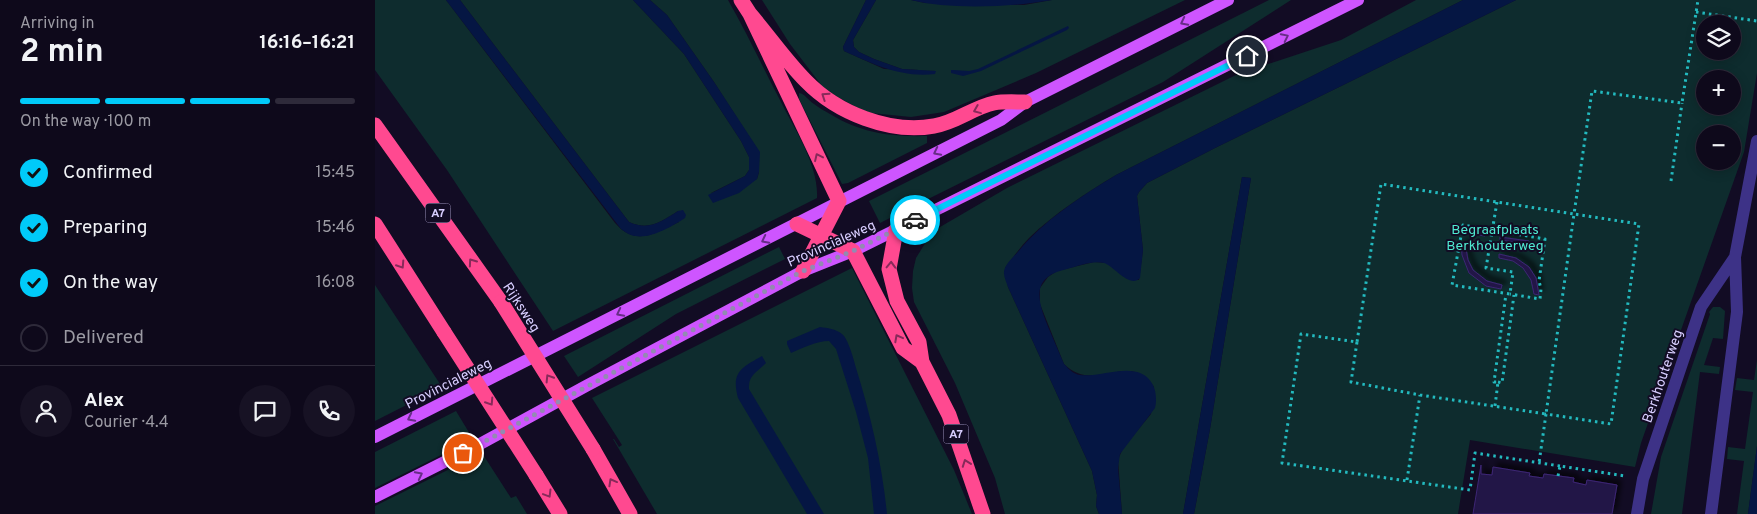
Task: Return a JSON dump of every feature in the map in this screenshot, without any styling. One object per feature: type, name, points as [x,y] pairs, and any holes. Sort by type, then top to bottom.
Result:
[{"type":"highway","points":[[741,0],[750,14],[806,82],[822,95],[847,110],[883,125],[908,128],[936,126],[994,103],[1025,102]]},
{"type":"highway","points":[[750,14],[839,201],[803,271]]},
{"type":"highway","name":"Rijksweg","points":[[375,125],[501,302],[593,449],[630,514]]},
{"type":"highway","points":[[375,224],[560,514]]},
{"type":"highway","points":[[797,224],[853,251]]},
{"type":"highway","name":"A7","points":[[895,230],[889,269],[897,301],[919,342],[921,362],[949,415],[983,514]]},
{"type":"highway","name":"A7","points":[[853,251],[903,348],[921,362]]},
{"type":"main road","name":"Provincialeweg","points":[[375,437],[1001,120],[1025,102],[1228,0]]},
{"type":"main road","name":"Provincialeweg","points":[[375,497],[480,444],[594,381],[803,271],[853,251],[1358,0]]},
{"type":"lane","name":"Berkhouterweg","points":[[1711,514],[1737,312],[1735,257],[1757,141]]},
{"type":"lane","name":"Berkhouterweg","points":[[1637,514],[1643,479],[1701,307],[1735,257]]},
{"type":"path","points":[[1671,181],[1698,0]]},
{"type":"path","points":[[1696,12],[1757,21]]},
{"type":"path","points":[[1539,463],[1592,91],[1683,103]]},
{"type":"path","points":[[1381,184],[1497,202],[1639,224],[1611,424],[1420,395],[1351,382],[1381,184]]},
{"type":"path","points":[[1497,202],[1486,268],[1513,272],[1494,382],[1502,383],[1510,294]]},
{"type":"path","points":[[1463,225],[1492,230],[1545,239],[1539,281],[1541,299],[1452,286],[1463,225]]},
{"type":"path","points":[[1357,342],[1301,334],[1282,462],[1470,490],[1475,453],[1643,479]]},
{"type":"path","points":[[1495,406],[1498,382]]},
{"type":"path","points":[[1407,480],[1420,395]]},
{"type":"path","points":[[1558,476],[1560,466]]},
{"type":"green space","points":[[375,0],[446,0],[615,223],[630,235],[646,236],[679,222],[678,211],[655,224],[643,226],[629,222],[460,0],[633,0],[684,54],[741,141],[749,157],[749,170],[745,176],[711,193],[757,179],[759,152],[714,82],[667,15],[650,0],[728,0],[805,148],[814,173],[817,198],[553,331],[447,170],[375,70]]},
{"type":"green space","points":[[762,0],[866,0],[843,47],[844,51],[884,69],[936,71],[902,69],[874,59],[859,52],[854,47],[853,40],[876,0],[1024,5],[1052,0],[1185,0],[1036,73],[944,112],[911,117],[871,113],[836,96],[822,86],[790,44]]},
{"type":"green space","points":[[1269,0],[1291,0],[1163,82],[880,223],[869,201]]},
{"type":"green space","points":[[1416,0],[1463,0],[1116,175],[1060,212],[1029,238],[1020,249],[1005,268],[1008,287],[1092,471],[1097,495],[1096,506],[1099,514],[1005,514],[995,478],[955,383],[914,302],[912,288],[916,258],[929,237],[940,227],[1007,188],[1238,74],[1341,40]]},
{"type":"green space","name":"Begraafplaats Berkhouterweg","points":[[1516,0],[1757,0],[1757,73],[1741,160],[1741,125],[1696,125],[1696,170],[1738,170],[1641,443],[1635,467],[1470,440],[1458,514],[1194,514],[1210,429],[1251,178],[1242,177],[1183,514],[1122,514],[1118,460],[1123,448],[1151,414],[1154,387],[1144,376],[1134,372],[1123,371],[1088,375],[1076,372],[1064,364],[1040,304],[1040,288],[1048,277],[1057,271],[1094,262],[1107,263],[1126,278],[1139,280],[1143,250],[1137,196],[1147,183]]},
{"type":"green space","points":[[799,93],[822,109],[853,126],[901,136],[927,136],[927,143],[848,183],[842,184],[799,99]]},
{"type":"green space","points":[[779,247],[785,259],[676,314],[578,377],[564,356]]},
{"type":"green space","points":[[852,268],[954,470],[972,514],[657,514],[613,439],[619,447],[622,445],[592,398]]},
{"type":"green space","points":[[375,285],[442,387],[375,421]]},
{"type":"green space","points":[[1713,307],[1720,307],[1725,311],[1723,339],[1713,338],[1704,365],[1720,367],[1719,374],[1700,372],[1682,514],[1651,514],[1661,457],[1710,314],[1709,312]]},
{"type":"green space","points":[[1757,360],[1757,446],[1748,514],[1737,514],[1744,461],[1727,459],[1728,447],[1745,449],[1753,392],[1735,390],[1737,378],[1754,380]]},
{"type":"green space","points":[[456,411],[473,439],[375,488],[375,452]]},
{"type":"green space","points":[[482,453],[511,498],[516,496],[527,514],[375,514],[375,506]]},
{"type":"water","points":[[446,0],[460,0],[629,222],[643,226],[655,224],[683,210],[686,215],[685,218],[652,235],[631,235],[621,229]]},
{"type":"water","points":[[633,0],[650,0],[667,15],[760,152],[757,179],[739,193],[713,203],[708,195],[745,176],[749,170],[749,157],[741,141],[684,54]]},
{"type":"water","points":[[866,0],[876,0],[853,40],[854,47],[859,52],[874,59],[902,69],[936,71],[935,74],[923,75],[899,72],[844,51],[843,47]]},
{"type":"water","points":[[911,0],[1052,0],[1019,4],[962,6]]},
{"type":"water","points":[[1463,0],[1516,0],[1147,183],[1137,196],[1143,250],[1140,278],[1136,281],[1127,279],[1104,263],[1095,262],[1055,273],[1042,284],[1040,300],[1042,309],[1064,364],[1069,369],[1075,374],[1080,375],[1120,371],[1139,372],[1147,377],[1155,390],[1155,408],[1120,454],[1118,468],[1122,514],[1099,514],[1096,506],[1097,495],[1092,471],[1008,287],[1004,273],[1007,264],[1051,220],[1116,175]]},
{"type":"water","points":[[1068,26],[1067,30],[981,71],[963,76],[951,73],[951,70],[969,71],[978,69]]},
{"type":"water","points":[[1242,177],[1251,178],[1210,429],[1194,514],[1183,514]]},
{"type":"water","points":[[820,327],[842,334],[851,349],[875,440],[887,514],[874,514],[868,458],[836,349],[829,341],[824,341],[791,353],[787,344],[787,341]]},
{"type":"water","points":[[762,356],[766,363],[756,371],[750,380],[749,389],[824,514],[807,514],[738,398],[736,382],[739,372]]},
{"type":"water","points":[[1757,446],[1757,514],[1748,514]]},
{"type":"building","points":[[1463,230],[1485,233],[1485,236],[1463,233]]},
{"type":"building","points":[[1500,237],[1529,241],[1529,244],[1500,240]]},
{"type":"building","points":[[1465,243],[1468,260],[1473,270],[1487,281],[1502,285],[1501,289],[1486,286],[1469,273],[1462,255],[1461,244]]},
{"type":"building","points":[[1499,254],[1516,258],[1529,267],[1536,278],[1539,295],[1534,294],[1531,280],[1523,268],[1513,261],[1499,258]]},
{"type":"building","points":[[1481,465],[1481,474],[1492,475],[1493,467],[1530,473],[1529,476],[1543,478],[1544,474],[1574,478],[1573,482],[1586,485],[1587,480],[1617,485],[1612,514],[1473,514]]},
{"type":"way so far","points":[[463,453],[803,271],[853,251],[915,220]]},
{"type":"route","points":[[915,220],[1247,56]]}]
